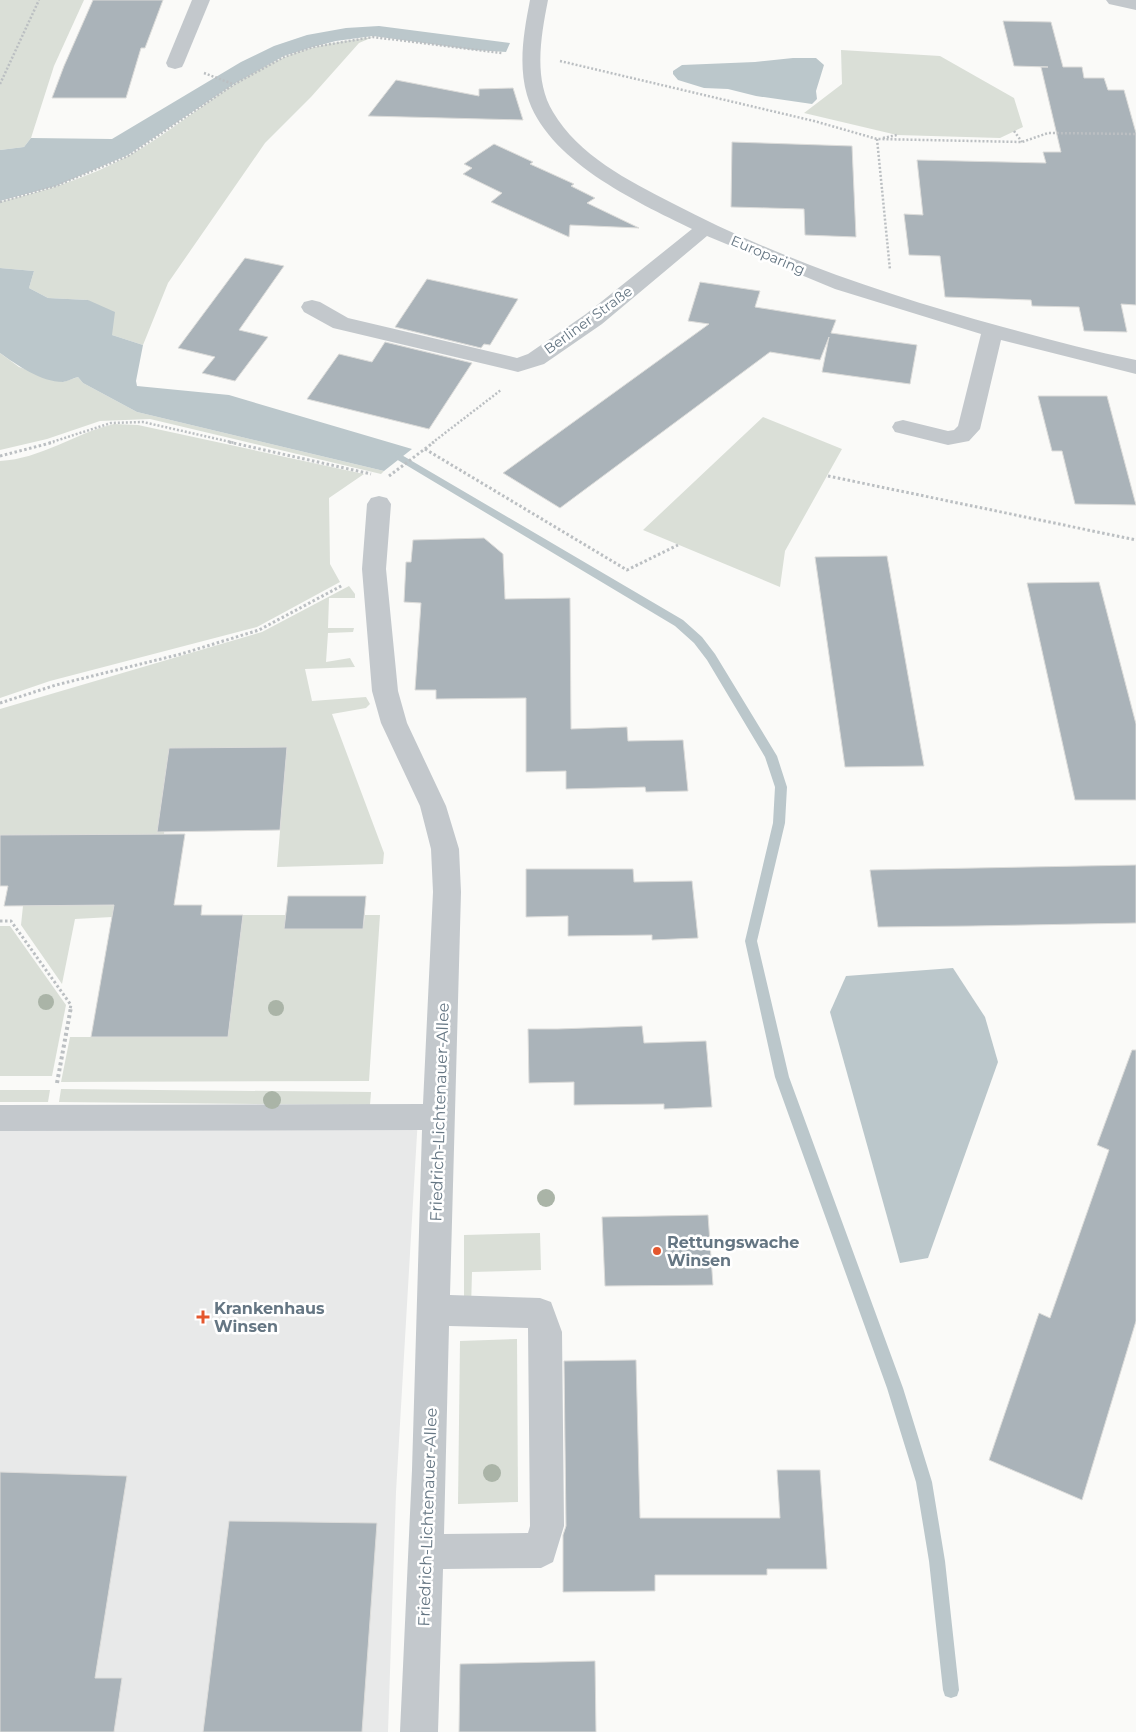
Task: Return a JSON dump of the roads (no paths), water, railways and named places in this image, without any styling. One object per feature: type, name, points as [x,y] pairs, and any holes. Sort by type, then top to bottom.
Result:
[{"type":"street","points":[[175,63],[201,0]]},
{"type":"street","name":"Europaring","points":[[539,0],[535,17],[532,54],[534,89],[550,122],[575,150],[606,176],[705,228],[830,280],[992,331],[1136,367]]},
{"type":"street","points":[[1115,0],[1136,4]]},
{"type":"street","name":"Berliner Straße","points":[[312,307],[341,323],[518,365],[536,358],[594,319],[705,228]]},
{"type":"street","points":[[903,427],[948,438],[961,436],[969,429],[992,331]]},
{"type":"street","name":"Friedrich-Lichtenauer-Allee","points":[[383,491],[374,568],[385,691],[394,723],[433,806],[445,849],[447,892],[419,1732]]},
{"type":"street","points":[[0,1118],[438,1117]]},
{"type":"street","points":[[426,1552],[541,1550],[547,1526],[546,1332],[540,1313],[433,1310]]},
{"type":"waterway","points":[[400,457],[679,623],[698,640],[711,657],[771,756],[781,787],[779,823],[751,941],[782,1077],[895,1388],[924,1482],[937,1561],[951,1690]]},
{"type":"place","name":"Rettungswache Winsen","points":[[657,1251]]},
{"type":"place","name":"Krankenhaus Winsen","points":[[203,1317]]}]
